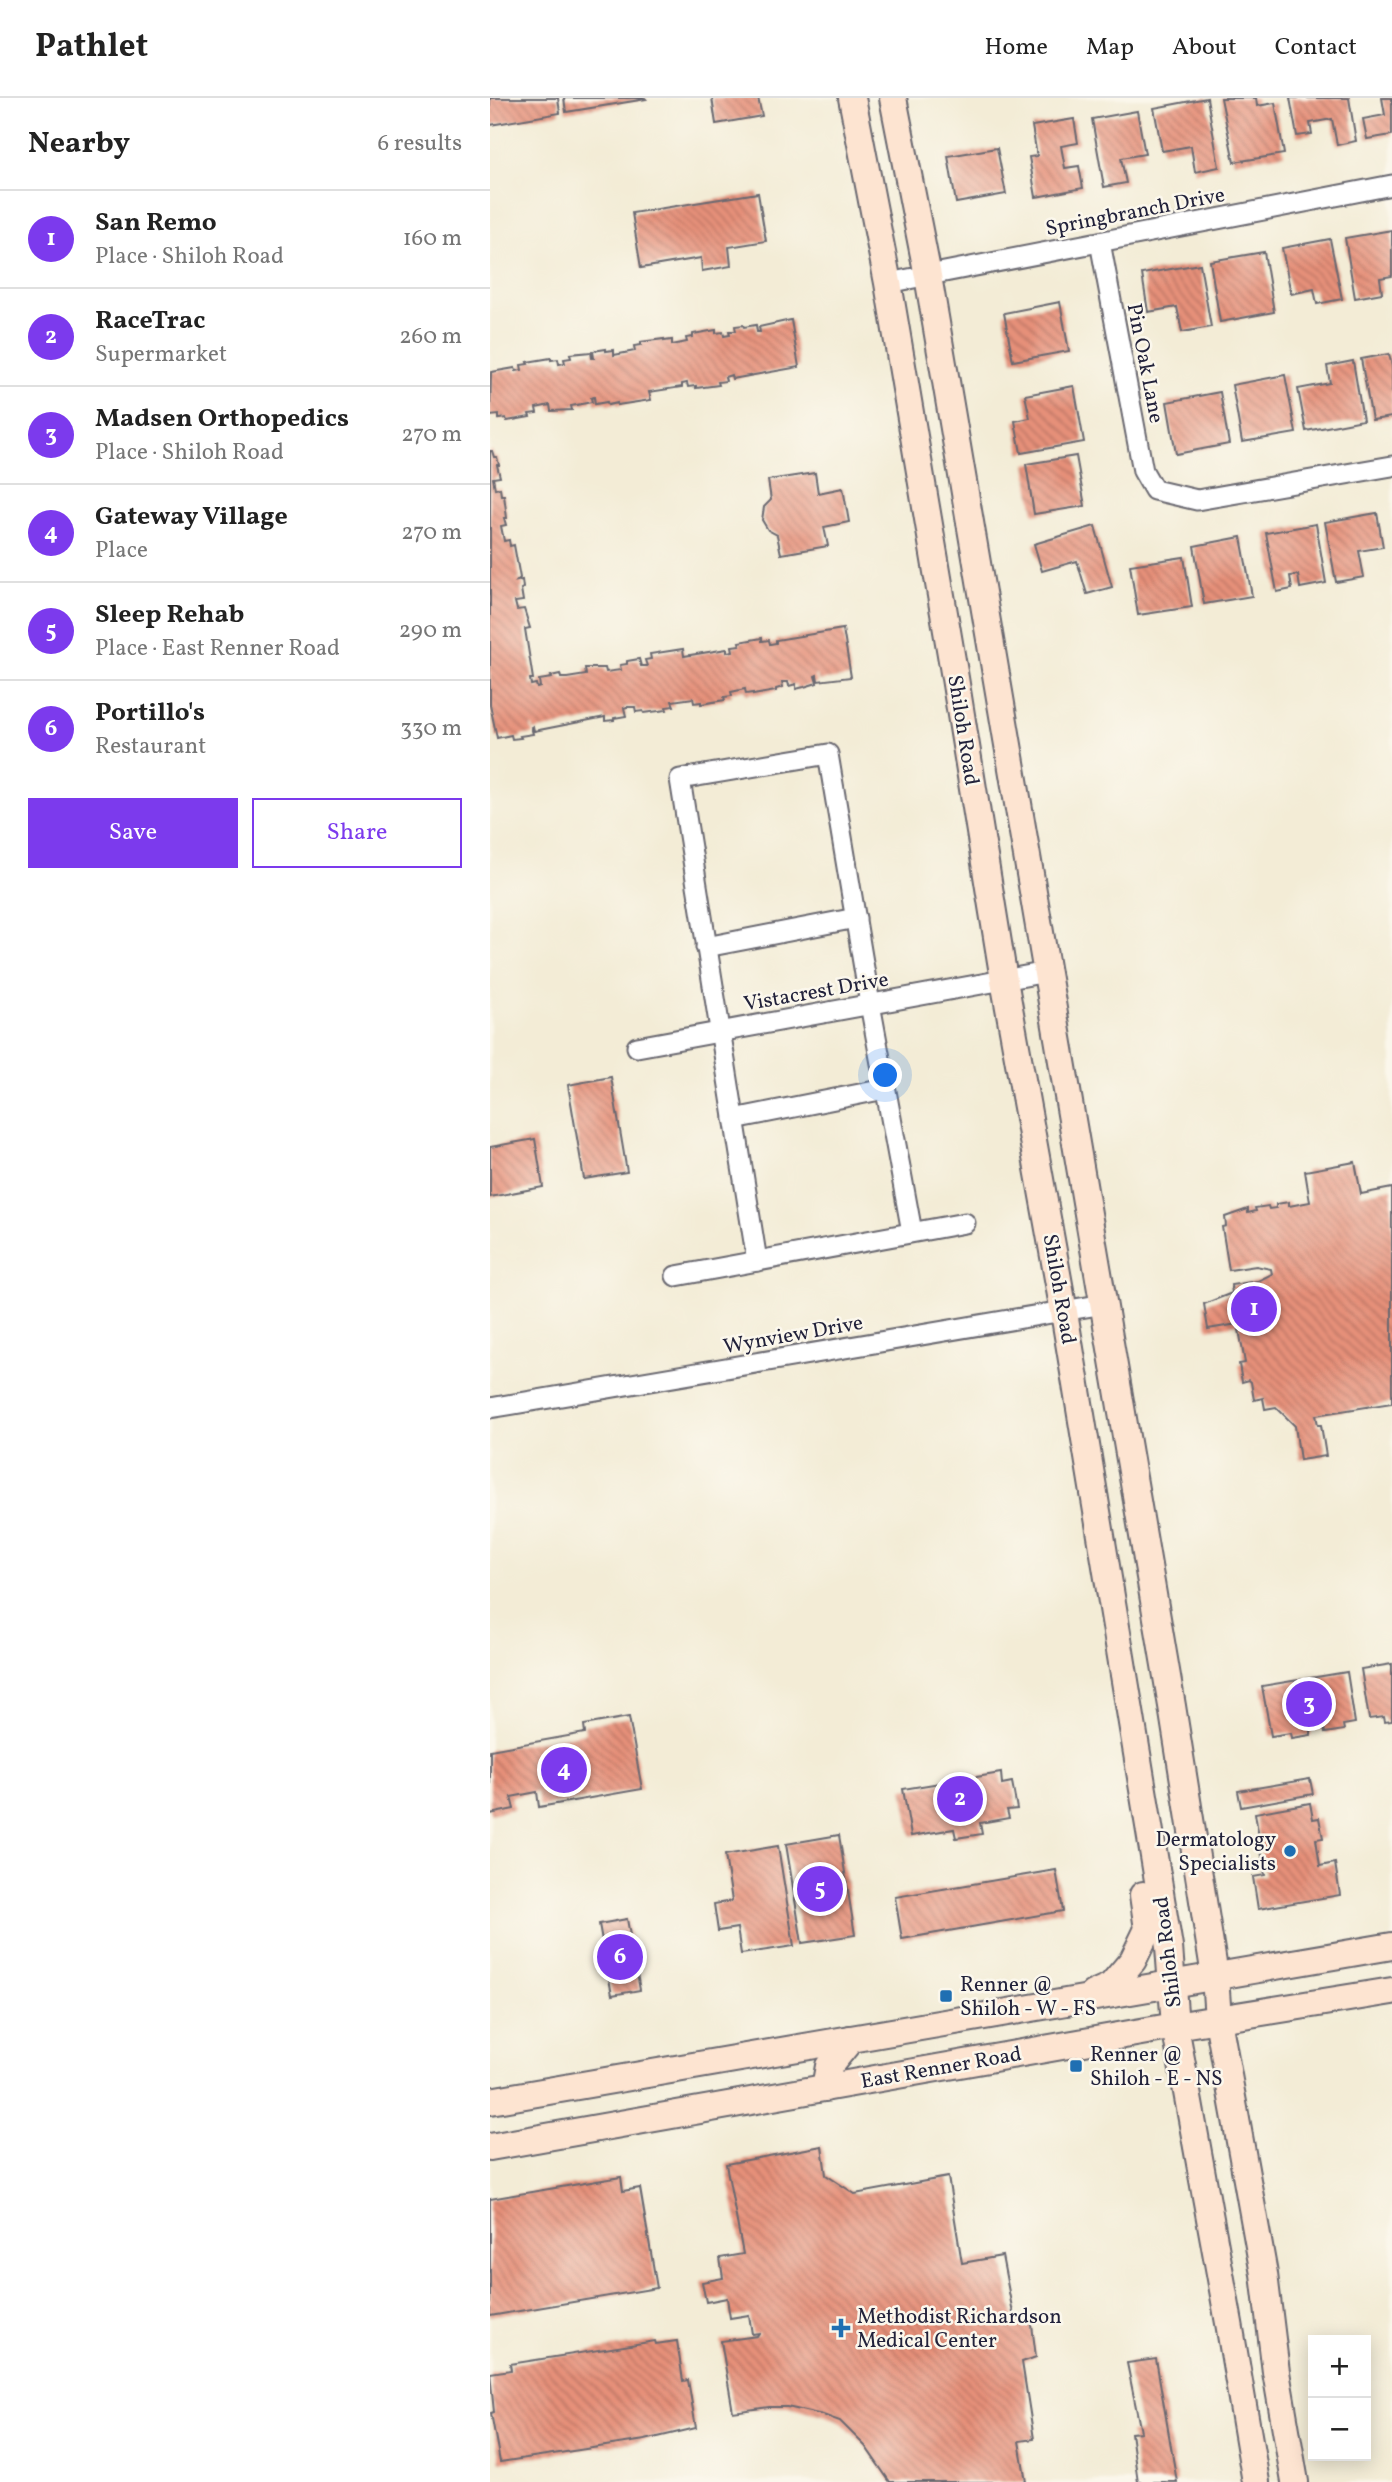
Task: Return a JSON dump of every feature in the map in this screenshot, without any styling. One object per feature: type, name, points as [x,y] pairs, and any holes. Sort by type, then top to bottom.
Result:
[{"type":"main road","name":"Shiloh Road","points":[[852,98],[888,283],[956,678],[1004,980],[1064,1311],[1169,1947],[1175,2026],[1255,2482]]},
{"type":"main road","name":"Shiloh Road","points":[[893,98],[928,276],[1160,1634],[1215,1976],[1218,2020],[1270,2316],[1294,2482]]},
{"type":"main road","points":[[956,678],[996,672]]},
{"type":"main road","points":[[1118,1642],[1160,1634]]},
{"type":"main road","points":[[1082,1999],[1111,1986],[1133,1960],[1149,1929],[1124,1761],[1135,1739]]},
{"type":"main road","name":"East Renner Road","points":[[490,2101],[1392,1946]]},
{"type":"main road","name":"East Renner Road","points":[[490,2147],[1175,2026],[1392,1992]]},
{"type":"main road","points":[[825,2088],[829,2066],[851,2039]]},
{"type":"main road","points":[[685,2112],[721,2087],[724,2061]]},
{"type":"main road","points":[[1229,2323],[1270,2316]]},
{"type":"street","name":"Springbranch Drive","points":[[888,283],[1392,185]]},
{"type":"street","name":"Pin Oak Lane","points":[[1100,242],[1143,471],[1154,490],[1198,500],[1392,466]]},
{"type":"street","points":[[757,1261],[680,779],[828,754],[912,1232]]},
{"type":"street","points":[[706,947],[856,918]]},
{"type":"street","name":"Vistacrest Drive","points":[[637,1047],[1047,972]]},
{"type":"street","points":[[734,1119],[885,1090]]},
{"type":"street","points":[[676,1276],[965,1223]]},
{"type":"street","name":"Wynview Drive","points":[[490,1408],[1104,1304]]},
{"type":"building","points":[[490,98],[558,98],[560,113],[490,125]]},
{"type":"building","points":[[564,98],[645,98],[646,99],[566,112]]},
{"type":"building","points":[[712,98],[758,98],[762,116],[716,124]]},
{"type":"building","points":[[1207,98],[1219,167],[1195,172],[1191,146],[1162,151],[1154,108]]},
{"type":"building","points":[[1221,98],[1256,98],[1257,106],[1275,103],[1284,154],[1234,162]]},
{"type":"building","points":[[1290,98],[1349,98],[1356,141],[1337,145],[1332,119],[1310,123],[1312,134],[1297,136]]},
{"type":"building","points":[[1382,98],[1392,98],[1392,135],[1367,139],[1363,119],[1385,115]]},
{"type":"building","points":[[1137,111],[1145,154],[1121,158],[1126,183],[1104,187],[1092,119]]},
{"type":"building","points":[[1074,119],[1078,143],[1061,146],[1065,168],[1079,166],[1083,188],[1036,197],[1029,157],[1037,156],[1032,126]]},
{"type":"building","points":[[997,148],[1006,194],[956,203],[948,156]]},
{"type":"building","points":[[758,193],[766,241],[729,247],[731,266],[702,271],[701,258],[641,268],[632,213]]},
{"type":"building","points":[[1392,230],[1392,276],[1380,278],[1382,293],[1355,298],[1345,238]]},
{"type":"building","points":[[1330,239],[1342,299],[1317,304],[1314,289],[1291,294],[1282,248]]},
{"type":"building","points":[[1264,252],[1274,312],[1220,322],[1210,261]]},
{"type":"building","points":[[1200,264],[1211,327],[1182,332],[1177,307],[1148,312],[1142,274]]},
{"type":"building","points":[[1060,302],[1069,351],[1013,361],[1004,313]]},
{"type":"building","points":[[791,320],[799,367],[732,379],[731,375],[725,377],[726,381],[718,382],[719,385],[696,388],[688,387],[687,383],[682,384],[682,387],[649,392],[651,400],[608,405],[607,402],[595,404],[594,397],[591,398],[592,402],[571,406],[572,410],[551,411],[550,405],[536,408],[537,413],[529,414],[530,417],[507,421],[506,418],[499,419],[499,415],[490,416],[491,372],[515,368],[516,371],[522,370],[521,365],[528,364],[527,362],[551,358],[558,359],[559,364],[565,363],[564,359],[571,358],[570,354],[591,352],[594,358],[593,351],[614,350],[614,355],[635,351],[634,346],[641,345],[641,342],[664,339],[672,340],[672,345],[687,342],[686,338],[693,337],[693,334],[716,330],[716,333],[723,332],[724,336],[730,335],[729,331],[736,331],[735,326],[756,325],[757,332],[760,332],[759,327]]},
{"type":"building","points":[[1389,354],[1392,366],[1392,417],[1372,420],[1361,359]]},
{"type":"building","points":[[1353,361],[1363,420],[1306,431],[1298,389],[1330,383],[1327,366]]},
{"type":"building","points":[[1285,375],[1296,433],[1242,442],[1232,385]]},
{"type":"building","points":[[1074,386],[1084,442],[1021,453],[1015,421],[1030,418],[1025,395]]},
{"type":"building","points":[[1220,392],[1229,444],[1176,454],[1167,402]]},
{"type":"building","points":[[490,451],[497,457],[499,465],[500,477],[493,478],[495,489],[500,488],[501,495],[504,495],[507,518],[504,518],[506,525],[501,526],[504,541],[509,540],[510,546],[514,545],[520,578],[517,581],[522,580],[523,601],[515,602],[517,610],[524,609],[530,628],[525,629],[533,679],[530,679],[531,685],[540,687],[539,680],[560,674],[561,678],[586,675],[585,668],[605,668],[606,672],[621,670],[620,665],[639,659],[641,666],[647,666],[645,660],[651,659],[650,654],[683,649],[684,656],[727,649],[727,652],[733,651],[732,646],[740,645],[739,642],[762,638],[762,641],[769,640],[770,644],[776,643],[776,640],[843,629],[851,677],[818,681],[817,675],[817,683],[796,689],[796,684],[789,686],[788,682],[782,682],[783,687],[776,691],[753,695],[746,694],[745,689],[731,692],[732,696],[724,697],[725,700],[701,704],[694,703],[693,698],[672,701],[674,706],[666,707],[667,710],[644,713],[636,712],[635,707],[627,707],[624,708],[626,716],[614,720],[605,721],[605,717],[534,731],[533,726],[533,734],[520,736],[521,738],[512,739],[511,735],[497,738],[490,705]]},
{"type":"building","points":[[1076,456],[1085,506],[1034,514],[1026,464]]},
{"type":"building","points":[[815,473],[818,493],[843,488],[849,522],[824,527],[828,546],[781,554],[777,535],[768,530],[762,520],[764,507],[771,500],[768,480]]},
{"type":"building","points":[[1377,513],[1383,547],[1359,551],[1364,577],[1336,582],[1325,522]]},
{"type":"building","points":[[1316,524],[1326,583],[1300,588],[1298,575],[1290,576],[1292,589],[1277,592],[1266,533]]},
{"type":"building","points":[[1095,526],[1112,587],[1087,594],[1077,561],[1042,571],[1034,544]]},
{"type":"building","points":[[1241,537],[1252,596],[1204,604],[1194,546]]},
{"type":"building","points":[[1184,557],[1192,607],[1138,615],[1130,565]]},
{"type":"building","points":[[611,1077],[627,1172],[584,1179],[568,1085]]},
{"type":"building","points":[[535,1139],[543,1187],[490,1197],[490,1147]]},
{"type":"building","points":[[1355,1162],[1361,1194],[1392,1188],[1392,1403],[1316,1415],[1318,1425],[1321,1425],[1326,1456],[1300,1460],[1295,1426],[1276,1407],[1265,1409],[1263,1398],[1254,1400],[1251,1382],[1242,1382],[1239,1364],[1245,1363],[1238,1324],[1208,1329],[1204,1304],[1232,1293],[1231,1285],[1258,1281],[1272,1274],[1271,1269],[1256,1266],[1229,1270],[1222,1227],[1226,1226],[1225,1217],[1248,1209],[1248,1213],[1256,1211],[1255,1208],[1276,1208],[1276,1204],[1289,1202],[1289,1206],[1310,1202],[1305,1171]]},
{"type":"building","points":[[1392,1664],[1392,1721],[1385,1722],[1384,1717],[1369,1719],[1361,1669]]},
{"type":"building","points":[[1347,1672],[1355,1723],[1343,1725],[1344,1730],[1325,1733],[1324,1728],[1311,1730],[1311,1735],[1292,1738],[1291,1733],[1271,1736],[1262,1686]]},
{"type":"building","points":[[629,1717],[642,1789],[539,1807],[537,1792],[511,1797],[514,1809],[490,1814],[490,1750],[585,1733],[584,1725]]},
{"type":"building","points":[[1001,1773],[1002,1784],[1012,1782],[1017,1809],[1007,1810],[1009,1818],[980,1823],[982,1834],[956,1838],[954,1829],[911,1836],[903,1789]]},
{"type":"building","points":[[1310,1779],[1313,1794],[1241,1807],[1238,1791]]},
{"type":"building","name":"Dermatology Specialists","points":[[1310,1803],[1313,1819],[1319,1818],[1323,1838],[1316,1839],[1320,1866],[1335,1863],[1340,1895],[1258,1909],[1253,1877],[1265,1875],[1255,1813]]},
{"type":"building","points":[[839,1835],[855,1935],[802,1943],[786,1844]]},
{"type":"building","points":[[778,1846],[794,1946],[741,1954],[737,1928],[718,1931],[714,1904],[732,1901],[725,1855]]},
{"type":"building","points":[[1056,1870],[1063,1911],[902,1939],[895,1897]]},
{"type":"building","points":[[627,1919],[640,1990],[612,1995],[599,1924]]},
{"type":"building","points":[[822,2146],[826,2175],[855,2194],[948,2177],[962,2263],[1002,2256],[1014,2318],[1031,2317],[1036,2357],[1022,2362],[1034,2439],[1019,2441],[1026,2482],[890,2482],[865,2446],[840,2421],[787,2407],[733,2412],[721,2341],[757,2336],[759,2333],[752,2334],[749,2315],[730,2318],[727,2298],[706,2302],[702,2282],[723,2278],[720,2258],[743,2254],[726,2164]]},
{"type":"building","points":[[621,2177],[623,2191],[640,2188],[657,2288],[490,2316],[490,2199]]},
{"type":"building","points":[[655,2341],[656,2344],[677,2341],[683,2381],[688,2380],[696,2428],[645,2440],[500,2462],[491,2413],[494,2412],[490,2373],[511,2370],[510,2364]]},
{"type":"building","points":[[1156,2359],[1177,2482],[1138,2482],[1131,2433],[1141,2432],[1127,2363]]},
{"type":"place","name":"San Remo","points":[[1254,1309]]},
{"type":"place","name":"Madsen Orthopedics","points":[[1309,1704]]},
{"type":"place","name":"Gateway Village","points":[[564,1770]]},
{"type":"place","name":"RaceTrac","points":[[960,1799]]},
{"type":"place","name":"Dermatology Specialists","points":[[1290,1851]]},
{"type":"place","name":"Sleep Rehab","points":[[820,1889]]},
{"type":"place","name":"Portillo's","points":[[620,1957]]},
{"type":"place","name":"Renner @ Shiloh - W - FS","points":[[946,1996]]},
{"type":"place","name":"Renner @ Shiloh - E - NS","points":[[1076,2066]]},
{"type":"place","name":"Methodist Richardson Medical Center","points":[[841,2328]]}]
